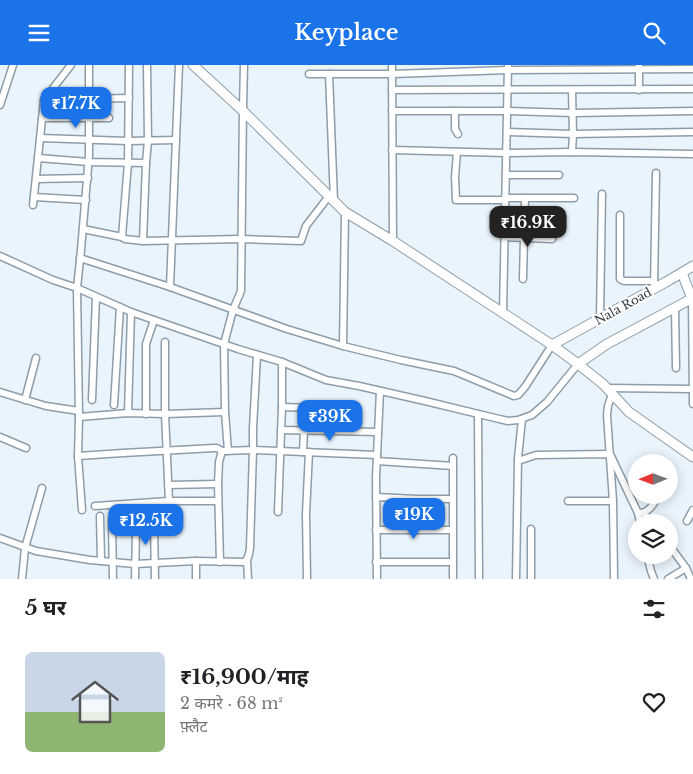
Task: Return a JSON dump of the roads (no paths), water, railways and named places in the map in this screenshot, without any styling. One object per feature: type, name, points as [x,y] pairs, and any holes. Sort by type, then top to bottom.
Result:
[{"type":"street","points":[[0,105],[12,65]]},
{"type":"street","points":[[33,205],[44,99],[71,65]]},
{"type":"street","points":[[82,510],[78,456],[77,287],[89,161],[89,65]]},
{"type":"street","points":[[122,237],[128,163],[129,65]]},
{"type":"street","points":[[143,241],[148,141],[147,65]]},
{"type":"street","points":[[170,287],[179,65]]},
{"type":"street","points":[[193,65],[345,212],[393,241],[577,363],[609,391],[628,412],[693,456]]},
{"type":"street","points":[[220,562],[218,484],[219,462],[225,451],[224,344],[233,310],[241,291],[244,65]]},
{"type":"street","points":[[392,65],[393,241]]},
{"type":"street","points":[[503,313],[508,67]]},
{"type":"street","points":[[309,74],[392,74],[508,67],[693,69]]},
{"type":"street","points":[[639,90],[640,67]]},
{"type":"street","points":[[83,229],[125,239],[143,241],[241,239],[301,241],[306,226],[331,198],[329,74]]},
{"type":"street","points":[[392,90],[693,89]]},
{"type":"street","points":[[572,90],[572,152]]},
{"type":"street","points":[[44,99],[128,98]]},
{"type":"street","points":[[392,111],[573,113],[693,111]]},
{"type":"street","points":[[455,111],[455,129],[458,134]]},
{"type":"street","points":[[42,118],[109,118]]},
{"type":"street","points":[[507,132],[693,132]]},
{"type":"street","points":[[40,138],[128,141],[176,140]]},
{"type":"street","points":[[392,150],[693,154]]},
{"type":"street","points":[[457,152],[456,200],[574,198]]},
{"type":"street","points":[[38,159],[146,163]]},
{"type":"street","points":[[620,215],[620,279],[654,285],[656,173]]},
{"type":"street","points":[[506,175],[559,175]]},
{"type":"street","points":[[36,179],[88,178]]},
{"type":"street","points":[[600,318],[602,194]]},
{"type":"street","points":[[34,197],[86,200]]},
{"type":"street","points":[[523,279],[525,198]]},
{"type":"street","points":[[343,346],[345,212]]},
{"type":"street","points":[[505,237],[552,239]]},
{"type":"street","points":[[0,256],[52,280],[77,287],[131,312],[282,362],[326,380],[508,421],[532,415],[547,402],[577,363],[607,344],[675,308],[691,295]]},
{"type":"street","points":[[80,258],[170,287],[287,329],[343,346],[454,371],[510,395],[516,396],[521,393],[554,347]]},
{"type":"street","name":"Nala Road","points":[[554,347],[654,285],[683,275],[693,266]]},
{"type":"street","points":[[683,275],[691,295],[693,404]]},
{"type":"street","points":[[92,400],[96,297]]},
{"type":"street","points":[[114,405],[120,307]]},
{"type":"street","points":[[675,308],[676,368]]},
{"type":"street","points":[[128,413],[131,312]]},
{"type":"street","points":[[146,414],[146,344],[154,320]]},
{"type":"street","points":[[165,343],[165,414],[169,501]]},
{"type":"street","points":[[248,579],[247,560],[250,548],[257,355]]},
{"type":"street","points":[[25,400],[36,359]]},
{"type":"street","points":[[278,512],[282,362]]},
{"type":"street","points":[[609,391],[693,389]]},
{"type":"street","points":[[376,579],[376,497],[380,391]]},
{"type":"street","points":[[609,391],[607,415],[613,501],[614,579]]},
{"type":"street","points":[[0,392],[79,414],[225,412]]},
{"type":"street","points":[[282,407],[346,409]]},
{"type":"street","points":[[478,414],[479,579]]},
{"type":"street","points":[[507,579],[516,579],[518,461],[522,419]]},
{"type":"street","points":[[281,431],[378,432]]},
{"type":"street","points":[[304,431],[306,452],[307,579]]},
{"type":"street","points":[[0,437],[26,447]]},
{"type":"street","points":[[78,456],[217,448],[225,451],[306,452],[453,466]]},
{"type":"street","points":[[518,461],[536,455],[610,454]]},
{"type":"street","points":[[610,454],[641,513],[653,504]]},
{"type":"street","points":[[452,577],[453,458]]},
{"type":"street","points":[[168,485],[218,484]]},
{"type":"street","points":[[22,579],[25,548],[42,488]]},
{"type":"street","points":[[376,497],[453,499]]},
{"type":"street","points":[[94,506],[169,501],[218,501]]},
{"type":"street","points":[[568,501],[613,501]]},
{"type":"street","points":[[687,521],[693,511]]},
{"type":"street","points":[[100,516],[101,561]]},
{"type":"street","points":[[112,520],[113,579]]},
{"type":"street","points":[[154,522],[155,579]]},
{"type":"street","points":[[135,579],[136,528]]},
{"type":"street","points":[[376,529],[452,530]]},
{"type":"street","points":[[531,529],[531,579]]},
{"type":"street","points":[[0,538],[36,551],[113,563],[155,564],[196,561],[244,562],[247,560]]},
{"type":"street","points":[[678,557],[691,579]]},
{"type":"street","points":[[196,561],[196,579]]},
{"type":"street","points":[[376,562],[453,562]]},
{"type":"street","points":[[649,564],[654,579]]},
{"type":"street","points":[[668,579],[686,568]]}]
